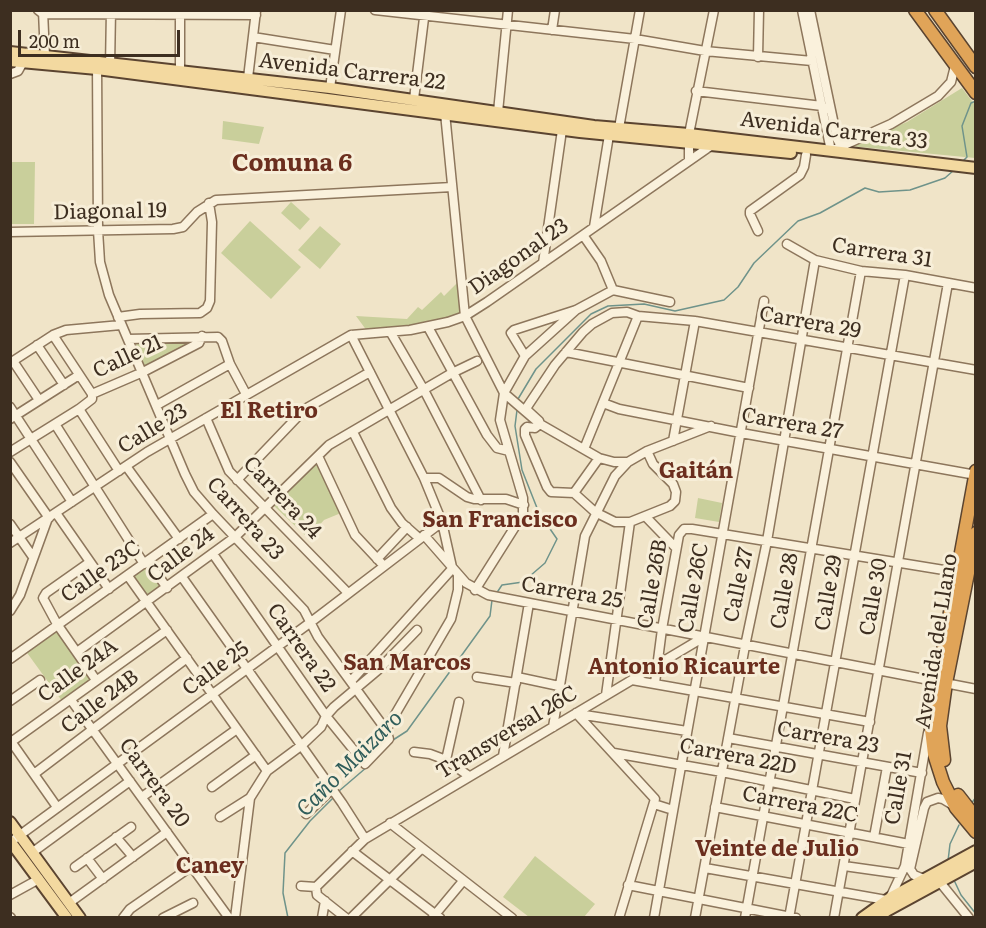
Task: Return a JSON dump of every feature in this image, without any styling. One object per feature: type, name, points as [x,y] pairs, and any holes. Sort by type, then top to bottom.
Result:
[{"type":"highway","points":[[915,10],[975,85]]},
{"type":"highway","points":[[935,10],[975,62]]},
{"type":"highway","points":[[961,45],[975,68]]},
{"type":"highway","points":[[948,54],[975,93]]},
{"type":"highway","name":"Avenida del Llano","points":[[966,576],[975,474]]},
{"type":"highway","name":"Avenida del Llano","points":[[975,533],[941,682],[940,726],[943,758],[954,788],[975,817]]},
{"type":"highway","name":"Calle 31","points":[[930,721],[941,682]]},
{"type":"highway","name":"Avenida del Llano","points":[[930,721],[939,772],[956,808],[975,832]]},
{"type":"main road","name":"Avenida Carrera 22","points":[[10,52],[562,130],[609,135],[689,138]]},
{"type":"main road","name":"Avenida Carrera 22","points":[[10,61],[97,65]]},
{"type":"main road","name":"Avenida Carrera 22","points":[[110,67],[180,70],[330,88],[689,138]]},
{"type":"main road","name":"Avenida Carrera 33","points":[[689,138],[839,150],[957,168],[975,174]]},
{"type":"main road","name":"Avenida Carrera 33","points":[[689,138],[712,145],[806,155],[975,168]]},
{"type":"main road","points":[[10,822],[13,841],[67,918]]},
{"type":"main road","points":[[13,841],[33,852],[80,918]]},
{"type":"main road","points":[[862,918],[888,899],[975,851]]},
{"type":"main road","points":[[878,918],[888,909],[975,862]]},
{"type":"street","points":[[330,88],[341,10]]},
{"type":"street","points":[[375,10],[425,13],[635,39],[705,51],[812,61]]},
{"type":"street","points":[[498,112],[508,10]]},
{"type":"street","points":[[552,30],[555,10]]},
{"type":"street","points":[[594,227],[609,135],[619,128],[640,10]]},
{"type":"street","points":[[689,160],[689,138],[696,91],[714,10]]},
{"type":"street","points":[[758,57],[759,10]]},
{"type":"street","points":[[802,10],[822,106],[839,150]]},
{"type":"street","points":[[810,10],[839,150]]},
{"type":"street","points":[[45,56],[41,12],[256,13],[248,78]]},
{"type":"street","points":[[110,67],[111,12]]},
{"type":"street","points":[[180,12],[180,70]]},
{"type":"street","points":[[414,99],[425,13]]},
{"type":"street","points":[[253,38],[335,50]]},
{"type":"street","points":[[10,74],[18,71],[23,62]]},
{"type":"street","name":"Carrera 23","points":[[97,65],[98,230],[102,273],[190,486],[213,514],[304,610],[318,637],[387,734]]},
{"type":"street","points":[[839,150],[938,96],[951,82],[955,66]]},
{"type":"street","points":[[696,91],[822,106],[831,113]]},
{"type":"street","points":[[445,113],[465,316],[507,396],[524,412],[540,424],[599,458],[614,462],[628,462]]},
{"type":"street","points":[[543,263],[562,130]]},
{"type":"street","name":"Diagonal 23","points":[[351,334],[391,333],[428,327],[465,316],[712,145]]},
{"type":"street","points":[[759,231],[750,211],[800,175],[806,155]]},
{"type":"street","points":[[39,400],[12,362],[53,335],[78,327],[120,321],[140,314],[200,313],[207,308],[210,301],[212,222],[209,203],[216,200],[452,187]]},
{"type":"street","name":"Diagonal 19","points":[[10,232],[173,230],[183,227],[196,212],[209,203]]},
{"type":"street","points":[[584,235],[601,261],[613,290]]},
{"type":"street","name":"Carrera 31","points":[[787,244],[815,260],[861,271],[905,275],[975,288]]},
{"type":"street","name":"Calle 27","points":[[695,918],[745,645],[767,542],[815,260]]},
{"type":"street","name":"Calle 28","points":[[745,918],[861,271]]},
{"type":"street","name":"Calle 29","points":[[792,917],[825,714],[905,275]]},
{"type":"street","name":"Calle 30","points":[[834,918],[948,283]]},
{"type":"street","points":[[525,356],[511,333],[514,330],[576,310],[613,290],[670,302]]},
{"type":"street","name":"Calle 26C","points":[[654,918],[764,301]]},
{"type":"street","points":[[475,590],[521,519],[524,505],[501,420],[507,396],[525,356],[576,310]]},
{"type":"street","points":[[540,424],[527,410],[566,352],[592,324],[612,313],[627,312],[638,316],[584,449]]},
{"type":"street","name":"Carrera 29","points":[[638,316],[695,321],[975,370]]},
{"type":"street","points":[[673,441],[695,321]]},
{"type":"street","points":[[428,327],[487,435],[497,448],[509,452]]},
{"type":"street","points":[[391,333],[424,390],[481,501]]},
{"type":"street","points":[[351,334],[424,478],[442,522],[458,590],[451,620],[387,734]]},
{"type":"street","name":"Calle 23","points":[[10,543],[122,468],[351,334]]},
{"type":"street","points":[[53,335],[93,394]]},
{"type":"street","name":"Calle 21","points":[[10,452],[79,409],[92,399],[93,394],[143,372],[199,343],[202,336]]},
{"type":"street","points":[[128,339],[218,337],[222,341],[230,364],[246,394]]},
{"type":"street","points":[[37,345],[64,385]]},
{"type":"street","name":"Carrera 27","points":[[566,352],[749,388]]},
{"type":"street","name":"Calle 24","points":[[77,652],[235,537],[329,445],[452,373],[477,361]]},
{"type":"street","points":[[157,405],[230,364]]},
{"type":"street","points":[[237,480],[305,410],[369,372]]},
{"type":"street","points":[[13,417],[79,375]]},
{"type":"street","name":"Carrera 27","points":[[603,403],[619,409],[677,421],[975,474]]},
{"type":"street","points":[[10,407],[13,417],[31,438],[72,502]]},
{"type":"street","points":[[79,409],[122,468],[179,539]]},
{"type":"street","name":"Carrera 24","points":[[206,418],[224,461],[237,480],[348,593]]},
{"type":"street","points":[[487,435],[501,420]]},
{"type":"street","points":[[55,424],[94,487],[167,588]]},
{"type":"street","points":[[540,424],[538,427],[527,427],[525,435],[551,492],[574,494],[595,512],[615,522],[630,522],[646,517],[675,501],[676,492],[673,484],[652,464],[647,451]]},
{"type":"street","points":[[553,727],[585,536],[595,512],[615,476],[628,462],[647,451],[711,426]]},
{"type":"street","name":"Carrera 25","points":[[353,432],[391,508],[407,527],[422,537],[475,590],[490,596],[941,682]]},
{"type":"street","points":[[318,456],[355,535],[384,566]]},
{"type":"street","points":[[574,494],[599,458]]},
{"type":"street","points":[[10,462],[110,589]]},
{"type":"street","points":[[424,478],[439,478],[467,497],[481,501],[506,499],[524,505]]},
{"type":"street","name":"Calle 23C","points":[[10,659],[213,514]]},
{"type":"street","points":[[10,611],[20,595],[52,515]]},
{"type":"street","points":[[646,517],[676,548]]},
{"type":"street","name":"Calle 25","points":[[13,841],[311,622],[442,522]]},
{"type":"street","points":[[606,695],[630,522]]},
{"type":"street","points":[[10,524],[33,558]]},
{"type":"street","points":[[377,559],[407,527]]},
{"type":"street","name":"Calle 26B","points":[[655,683],[679,535],[684,529],[723,534]]},
{"type":"street","points":[[723,534],[898,562],[966,576]]},
{"type":"street","name":"Carrera 22","points":[[213,554],[326,716],[361,762],[365,764],[387,734]]},
{"type":"street","points":[[90,562],[46,593],[43,598],[57,624],[96,680]]},
{"type":"street","points":[[351,681],[455,572]]},
{"type":"street","points":[[128,576],[267,771]]},
{"type":"street","points":[[182,577],[333,790],[365,840]]},
{"type":"street","points":[[503,756],[529,603]]},
{"type":"street","name":"Calle 24A","points":[[11,741],[167,630]]},
{"type":"street","points":[[235,918],[250,798],[267,771],[302,746],[321,728],[326,716],[357,690],[417,630]]},
{"type":"street","points":[[391,637],[399,648]]},
{"type":"street","name":"Transversal 26C","points":[[316,887],[352,851],[390,823],[704,637]]},
{"type":"street","name":"Calle 24B","points":[[34,774],[187,658]]},
{"type":"street","points":[[477,677],[559,686]]},
{"type":"street","points":[[10,701],[40,680]]},
{"type":"street","points":[[632,680],[870,722]]},
{"type":"street","points":[[941,682],[975,688]]},
{"type":"street","name":"Carrera 20","points":[[71,700],[229,918]]},
{"type":"street","points":[[446,760],[459,702]]},
{"type":"street","points":[[577,714],[687,731]]},
{"type":"street","points":[[577,714],[655,799],[619,918]]},
{"type":"street","name":"Calle 31","points":[[924,879],[914,875],[910,869],[911,845],[930,721]]},
{"type":"street","points":[[142,797],[237,729]]},
{"type":"street","name":"Carrera 23","points":[[728,738],[922,773]]},
{"type":"street","points":[[11,741],[57,807]]},
{"type":"street","points":[[414,753],[430,754],[446,760],[469,776]]},
{"type":"street","name":"Carrera 22D","points":[[614,753],[722,771],[855,799]]},
{"type":"street","points":[[212,787],[256,755]]},
{"type":"street","points":[[874,837],[887,767]]},
{"type":"street","points":[[33,852],[130,781]]},
{"type":"street","points":[[306,814],[333,790]]},
{"type":"street","points":[[220,817],[250,798]]},
{"type":"street","name":"Calle 31","points":[[888,899],[901,874],[927,802],[933,799],[943,799],[956,808]]},
{"type":"street","points":[[654,804],[673,810]]},
{"type":"street","name":"Carrera 22C","points":[[715,807],[911,845]]},
{"type":"street","points":[[390,823],[508,916]]},
{"type":"street","points":[[75,867],[130,827]]},
{"type":"street","points":[[69,903],[167,832]]},
{"type":"street","points":[[116,837],[133,856]]},
{"type":"street","points":[[351,918],[422,848]]},
{"type":"street","points":[[352,851],[436,916],[463,881]]},
{"type":"street","points":[[87,858],[103,879]]},
{"type":"street","points":[[123,918],[130,909],[192,866]]},
{"type":"street","points":[[844,866],[901,874]]},
{"type":"street","points":[[705,868],[888,899]]},
{"type":"street","points":[[10,895],[39,879]]},
{"type":"street","points":[[939,881],[969,918]]},
{"type":"street","points":[[628,885],[792,917]]},
{"type":"street","points":[[301,886],[316,887],[317,895],[346,918]]},
{"type":"street","points":[[322,918],[324,901]]},
{"type":"street","points":[[163,918],[193,903]]},
{"type":"green space","points":[[962,88],[975,105],[975,158],[850,146],[907,122]]},
{"type":"green space","points":[[223,121],[264,127],[259,144],[222,139]]},
{"type":"green space","points":[[11,162],[35,162],[34,224],[11,224]]},
{"type":"green space","points":[[291,202],[310,219],[300,230],[281,213]]},
{"type":"green space","points":[[250,221],[301,267],[271,299],[221,253]]},
{"type":"green space","points":[[320,226],[341,244],[320,269],[298,250]]},
{"type":"green space","points":[[458,282],[462,312],[448,319],[427,325],[367,331],[356,316],[407,319],[418,307],[422,310],[441,292],[444,296]]},
{"type":"green space","points":[[194,338],[193,342],[144,366],[134,340]]},
{"type":"green space","points":[[316,463],[341,513],[324,520],[308,538],[273,505]]},
{"type":"green space","points":[[698,498],[722,503],[719,522],[695,518]]},
{"type":"green space","points":[[148,565],[162,585],[145,596],[131,576]]},
{"type":"green space","points":[[56,628],[94,678],[62,701],[25,650]]},
{"type":"green space","points":[[535,856],[595,904],[584,917],[529,917],[503,897]]},
{"type":"waterway","name":"Caño Maizaro","points":[[962,162],[967,157],[962,126],[971,103],[976,101]]},
{"type":"waterway","name":"Caño Maizaro","points":[[518,399],[536,369],[591,314],[608,306],[644,304],[675,311],[724,300],[738,287],[754,263],[798,221],[820,213],[865,188],[879,192],[910,190],[945,178],[954,170]]},
{"type":"waterway","name":"Caño Maizaro","points":[[496,594],[502,585],[523,582],[545,563],[557,539],[539,513],[522,470],[515,426],[517,410]]},
{"type":"waterway","name":"Caño Maizaro","points":[[393,740],[407,731],[490,616],[492,600]]},
{"type":"waterway","name":"Caño Maizaro","points":[[339,791],[367,767]]},
{"type":"waterway","name":"Caño Maizaro","points":[[288,918],[283,893],[285,853],[310,821],[334,797]]},
{"type":"waterway","points":[[971,804],[976,797]]},
{"type":"waterway","points":[[948,861],[950,844],[959,825]]},
{"type":"waterway","points":[[953,878],[961,895],[976,914]]},
{"type":"district","name":"Comuna 6","points":[[292,164]]},
{"type":"district","name":"El Retiro","points":[[269,412]]},
{"type":"district","name":"Gaitán","points":[[696,472]]},
{"type":"district","name":"San Francisco","points":[[500,521]]},
{"type":"district","name":"San Marcos","points":[[407,664]]},
{"type":"district","name":"Antonio Ricaurte","points":[[684,668]]},
{"type":"district","name":"Veinte de Julio","points":[[777,850]]},
{"type":"district","name":"Caney","points":[[210,867]]}]
